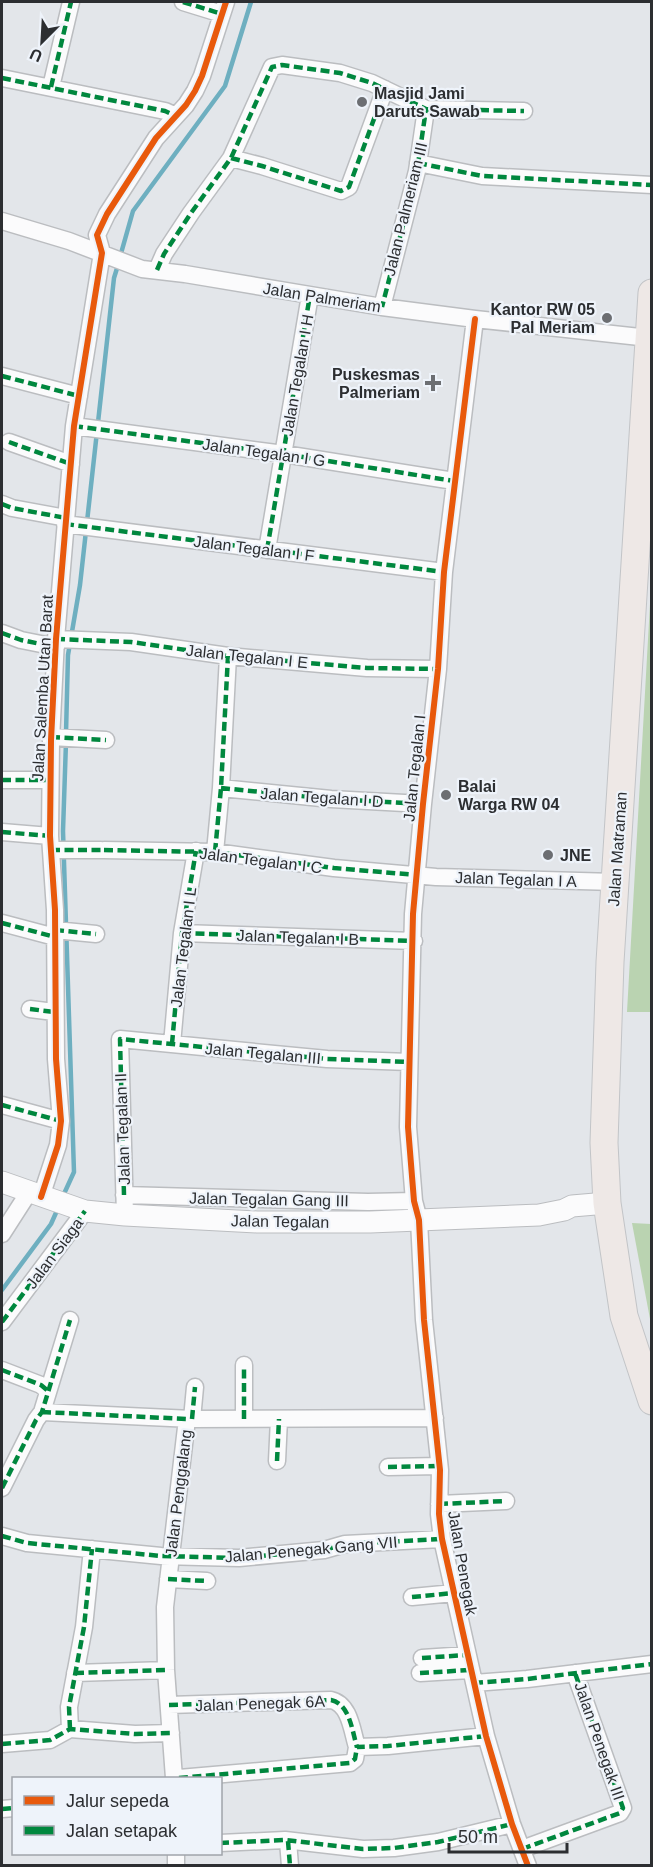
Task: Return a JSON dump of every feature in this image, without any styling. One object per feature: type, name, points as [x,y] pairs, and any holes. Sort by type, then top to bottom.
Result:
[{"type":"main road","name":"Jalan Matraman","points":[[651,293],[615,882],[604,1114],[608,1209],[624,1316],[651,1401]]},
{"type":"street","points":[[51,87],[71,2]]},
{"type":"street","points":[[183,2],[224,8]]},
{"type":"street","name":"Jalan Salemba Utan Barat","points":[[2,1234],[37,1196],[58,1145],[61,1121],[54,1011],[55,933],[50,780],[51,736],[64,642],[71,464],[81,427],[79,396],[105,254],[97,235],[107,214],[156,138],[190,98],[202,76],[224,8]]},
{"type":"street","points":[[150,270],[164,254],[190,213],[231,158],[274,66],[282,65],[340,73],[372,83],[426,110],[524,111]]},
{"type":"street","points":[[2,78],[165,111],[176,116]]},
{"type":"street","points":[[231,158],[340,191],[346,190],[385,89]]},
{"type":"street","name":"Jalan Palmeriam III","points":[[382,307],[418,163],[426,110]]},
{"type":"street","points":[[418,163],[482,176],[651,184]]},
{"type":"street","name":"Jalan Palmeriam","points":[[2,221],[150,270],[475,320],[649,338]]},
{"type":"street","name":"Jalan Tegalan I H","points":[[267,550],[310,296]]},
{"type":"street","name":"Jalan Tegalan I","points":[[416,1210],[408,1127],[413,914],[438,669],[444,572],[475,320]]},
{"type":"street","points":[[2,376],[79,396]]},
{"type":"street","name":"Jalan Tegalan I G","points":[[81,427],[284,454],[454,481]]},
{"type":"street","points":[[9,442],[71,464]]},
{"type":"street","name":"Jalan Tegalan I F","points":[[2,504],[96,527],[444,572]]},
{"type":"street","name":"Jalan Tegalan I E","points":[[2,633],[29,642],[131,642],[228,656],[367,668],[438,669]]},
{"type":"street","points":[[214,852],[221,788],[228,656]]},
{"type":"street","points":[[51,736],[106,740]]},
{"type":"street","points":[[2,780],[50,780]]},
{"type":"street","name":"Jalan Tegalan I D","points":[[221,788],[331,800],[423,804]]},
{"type":"street","name":"Jalan Tegalan I C","points":[[2,832],[53,845],[98,850],[214,852],[334,868],[417,874]]},
{"type":"street","name":"Jalan Tegalan I L","points":[[172,1044],[182,933],[196,851]]},
{"type":"street","name":"Jalan Tegalan I A","points":[[417,874],[497,880],[615,882]]},
{"type":"street","points":[[2,923],[55,933],[96,934]]},
{"type":"street","name":"Jalan Tegalan I B","points":[[182,933],[414,941]]},
{"type":"street","points":[[30,1009],[54,1011]]},
{"type":"street","name":"Jalan Tegalan III","points":[[119,1042],[122,1038],[327,1059],[409,1062]]},
{"type":"street","name":"Jalan Tegalan II","points":[[119,1042],[124,1205]]},
{"type":"street","points":[[2,1105],[61,1121]]},
{"type":"street","name":"Jalan Tegalan","points":[[2,1182],[80,1210],[124,1205],[257,1222],[416,1210],[539,1215],[564,1210],[575,1215],[608,1209]]},
{"type":"street","name":"Jalan Siaga","points":[[2,1322],[80,1210]]},
{"type":"street","name":"Jalan Penegak","points":[[416,1210],[424,1320],[439,1466],[442,1539],[486,1736],[512,1824],[528,1866]]},
{"type":"street","points":[[2,1488],[42,1412],[70,1320]]},
{"type":"street","points":[[244,1365],[244,1419]]},
{"type":"street","points":[[2,1370],[47,1390]]},
{"type":"street","points":[[42,1412],[189,1419],[195,1388]]},
{"type":"street","name":"Jalan Penggalang","points":[[174,1777],[166,1670],[165,1607],[189,1419],[435,1418]]},
{"type":"street","points":[[277,1461],[279,1419]]},
{"type":"street","points":[[388,1467],[439,1466]]},
{"type":"street","points":[[439,1504],[506,1502]]},
{"type":"street","name":"Jalan Penegak Gang VII","points":[[2,1536],[27,1543],[170,1556],[239,1558],[324,1550],[345,1544],[442,1539]]},
{"type":"street","points":[[70,1729],[69,1707],[84,1627],[92,1549]]},
{"type":"street","points":[[168,1579],[207,1581]]},
{"type":"street","points":[[412,1598],[454,1593]]},
{"type":"street","points":[[421,1665],[575,1673],[651,1664]]},
{"type":"street","points":[[75,1673],[166,1670]]},
{"type":"street","name":"Jalan Penegak III","points":[[522,1849],[620,1813],[623,1808],[575,1673]]},
{"type":"street","name":"Jalan Penegak 6A","points":[[168,1705],[332,1700],[338,1702],[345,1710],[357,1747]]},
{"type":"street","points":[[2,1744],[50,1740],[70,1729],[135,1734],[171,1733]]},
{"type":"street","points":[[200,1777],[350,1763],[355,1759],[357,1747],[420,1744],[486,1736]]},
{"type":"street","points":[[222,1843],[288,1841],[363,1849],[394,1848],[438,1842],[512,1824]]},
{"type":"street","points":[[288,1841],[290,1866]]},
{"type":"green space","points":[[651,586],[650,1012],[627,1012]]},
{"type":"green space","points":[[632,1223],[651,1224],[651,1324],[650,1319]]},
{"type":"waterway","points":[[120,257],[133,211],[225,86],[251,2]]},
{"type":"waterway","points":[[66,733],[68,655],[80,585],[114,278],[118,265]]},
{"type":"waterway","points":[[63,1196],[74,1172],[63,831],[66,742]]},
{"type":"waterway","points":[[2,1290],[51,1224],[59,1206]]},
{"type":"marked path","points":[[51,87],[71,2]]},
{"type":"marked path","points":[[183,2],[222,14]]},
{"type":"marked path","points":[[157,270],[164,254],[191,213],[231,158],[272,67],[282,65],[340,73],[372,83],[426,109],[417,171],[382,307]]},
{"type":"marked path","points":[[2,78],[165,111],[176,116]]},
{"type":"marked path","points":[[231,158],[341,191],[349,187],[385,89]]},
{"type":"marked path","points":[[426,109],[524,111]]},
{"type":"marked path","points":[[418,163],[482,176],[652,185]]},
{"type":"marked path","points":[[267,550],[310,295]]},
{"type":"marked path","points":[[2,376],[79,396]]},
{"type":"marked path","points":[[74,426],[284,454],[454,481]]},
{"type":"marked path","points":[[9,442],[71,464]]},
{"type":"marked path","points":[[2,504],[66,518]]},
{"type":"marked path","points":[[65,524],[444,572]]},
{"type":"marked path","points":[[2,633],[21,640],[56,647]]},
{"type":"marked path","points":[[56,639],[131,642],[228,656],[367,668],[438,669]]},
{"type":"marked path","points":[[215,852],[228,656]]},
{"type":"marked path","points":[[51,737],[106,740]]},
{"type":"marked path","points":[[2,780],[50,780]]},
{"type":"marked path","points":[[221,788],[331,799],[423,804]]},
{"type":"marked path","points":[[2,832],[50,836]]},
{"type":"marked path","points":[[51,850],[101,850]]},
{"type":"marked path","points":[[104,850],[215,852],[334,868],[417,875]]},
{"type":"marked path","points":[[172,1044],[182,933],[196,851]]},
{"type":"marked path","points":[[2,923],[55,937]]},
{"type":"marked path","points":[[55,930],[96,934]]},
{"type":"marked path","points":[[182,933],[414,941]]},
{"type":"marked path","points":[[30,1009],[54,1012]]},
{"type":"marked path","points":[[124,1195],[120,1039],[327,1059],[409,1062]]},
{"type":"marked path","points":[[2,1105],[61,1121]]},
{"type":"marked path","points":[[2,1322],[85,1211]]},
{"type":"marked path","points":[[2,1488],[42,1412],[70,1320]]},
{"type":"marked path","points":[[244,1365],[244,1419]]},
{"type":"marked path","points":[[2,1370],[41,1385],[47,1390]]},
{"type":"marked path","points":[[192,1419],[195,1387]]},
{"type":"marked path","points":[[42,1412],[187,1419]]},
{"type":"marked path","points":[[277,1461],[279,1419]]},
{"type":"marked path","points":[[388,1467],[439,1466]]},
{"type":"marked path","points":[[439,1504],[506,1501]]},
{"type":"marked path","points":[[2,1536],[27,1543],[161,1556],[239,1558],[324,1550],[345,1544],[442,1539]]},
{"type":"marked path","points":[[70,1729],[69,1707],[84,1627],[92,1549]]},
{"type":"marked path","points":[[168,1579],[207,1581]]},
{"type":"marked path","points":[[412,1597],[454,1593]]},
{"type":"marked path","points":[[422,1658],[467,1655]]},
{"type":"marked path","points":[[474,1683],[652,1664]]},
{"type":"marked path","points":[[75,1673],[166,1670]]},
{"type":"marked path","points":[[420,1673],[470,1670]]},
{"type":"marked path","points":[[522,1849],[620,1813],[623,1808],[575,1673]]},
{"type":"marked path","points":[[169,1705],[331,1700],[346,1712],[357,1747]]},
{"type":"marked path","points":[[2,1744],[50,1740],[70,1729],[135,1734],[171,1733]]},
{"type":"marked path","points":[[190,1777],[350,1763],[355,1759],[357,1747],[486,1736]]},
{"type":"marked path","points":[[2,1809],[12,1808]]},
{"type":"marked path","points":[[222,1843],[285,1840],[363,1849],[394,1848],[438,1842],[512,1824]]},
{"type":"marked path","points":[[288,1841],[290,1866]]},
{"type":"cycle path","points":[[41,1197],[58,1145],[61,1121],[56,1059],[55,910],[50,836],[51,740],[56,639],[74,426],[102,253],[97,235],[107,214],[156,138],[186,105],[195,91],[226,2]]},
{"type":"cycle path","points":[[475,319],[444,572],[438,669],[413,914],[408,1127],[414,1201],[419,1220],[424,1320],[440,1470],[439,1514],[442,1539],[486,1736],[512,1824],[528,1866]]},
{"type":"place","name":"Masjid Jami Daruts Sawab","points":[[362,102]]},
{"type":"place","name":"Kantor RW 05 Pal Meriam","points":[[607,318]]},
{"type":"place","name":"Puskesmas Palmeriam","points":[[433,383]]},
{"type":"place","name":"Balai Warga RW 04","points":[[446,795]]},
{"type":"place","name":"JNE","points":[[548,855]]}]
